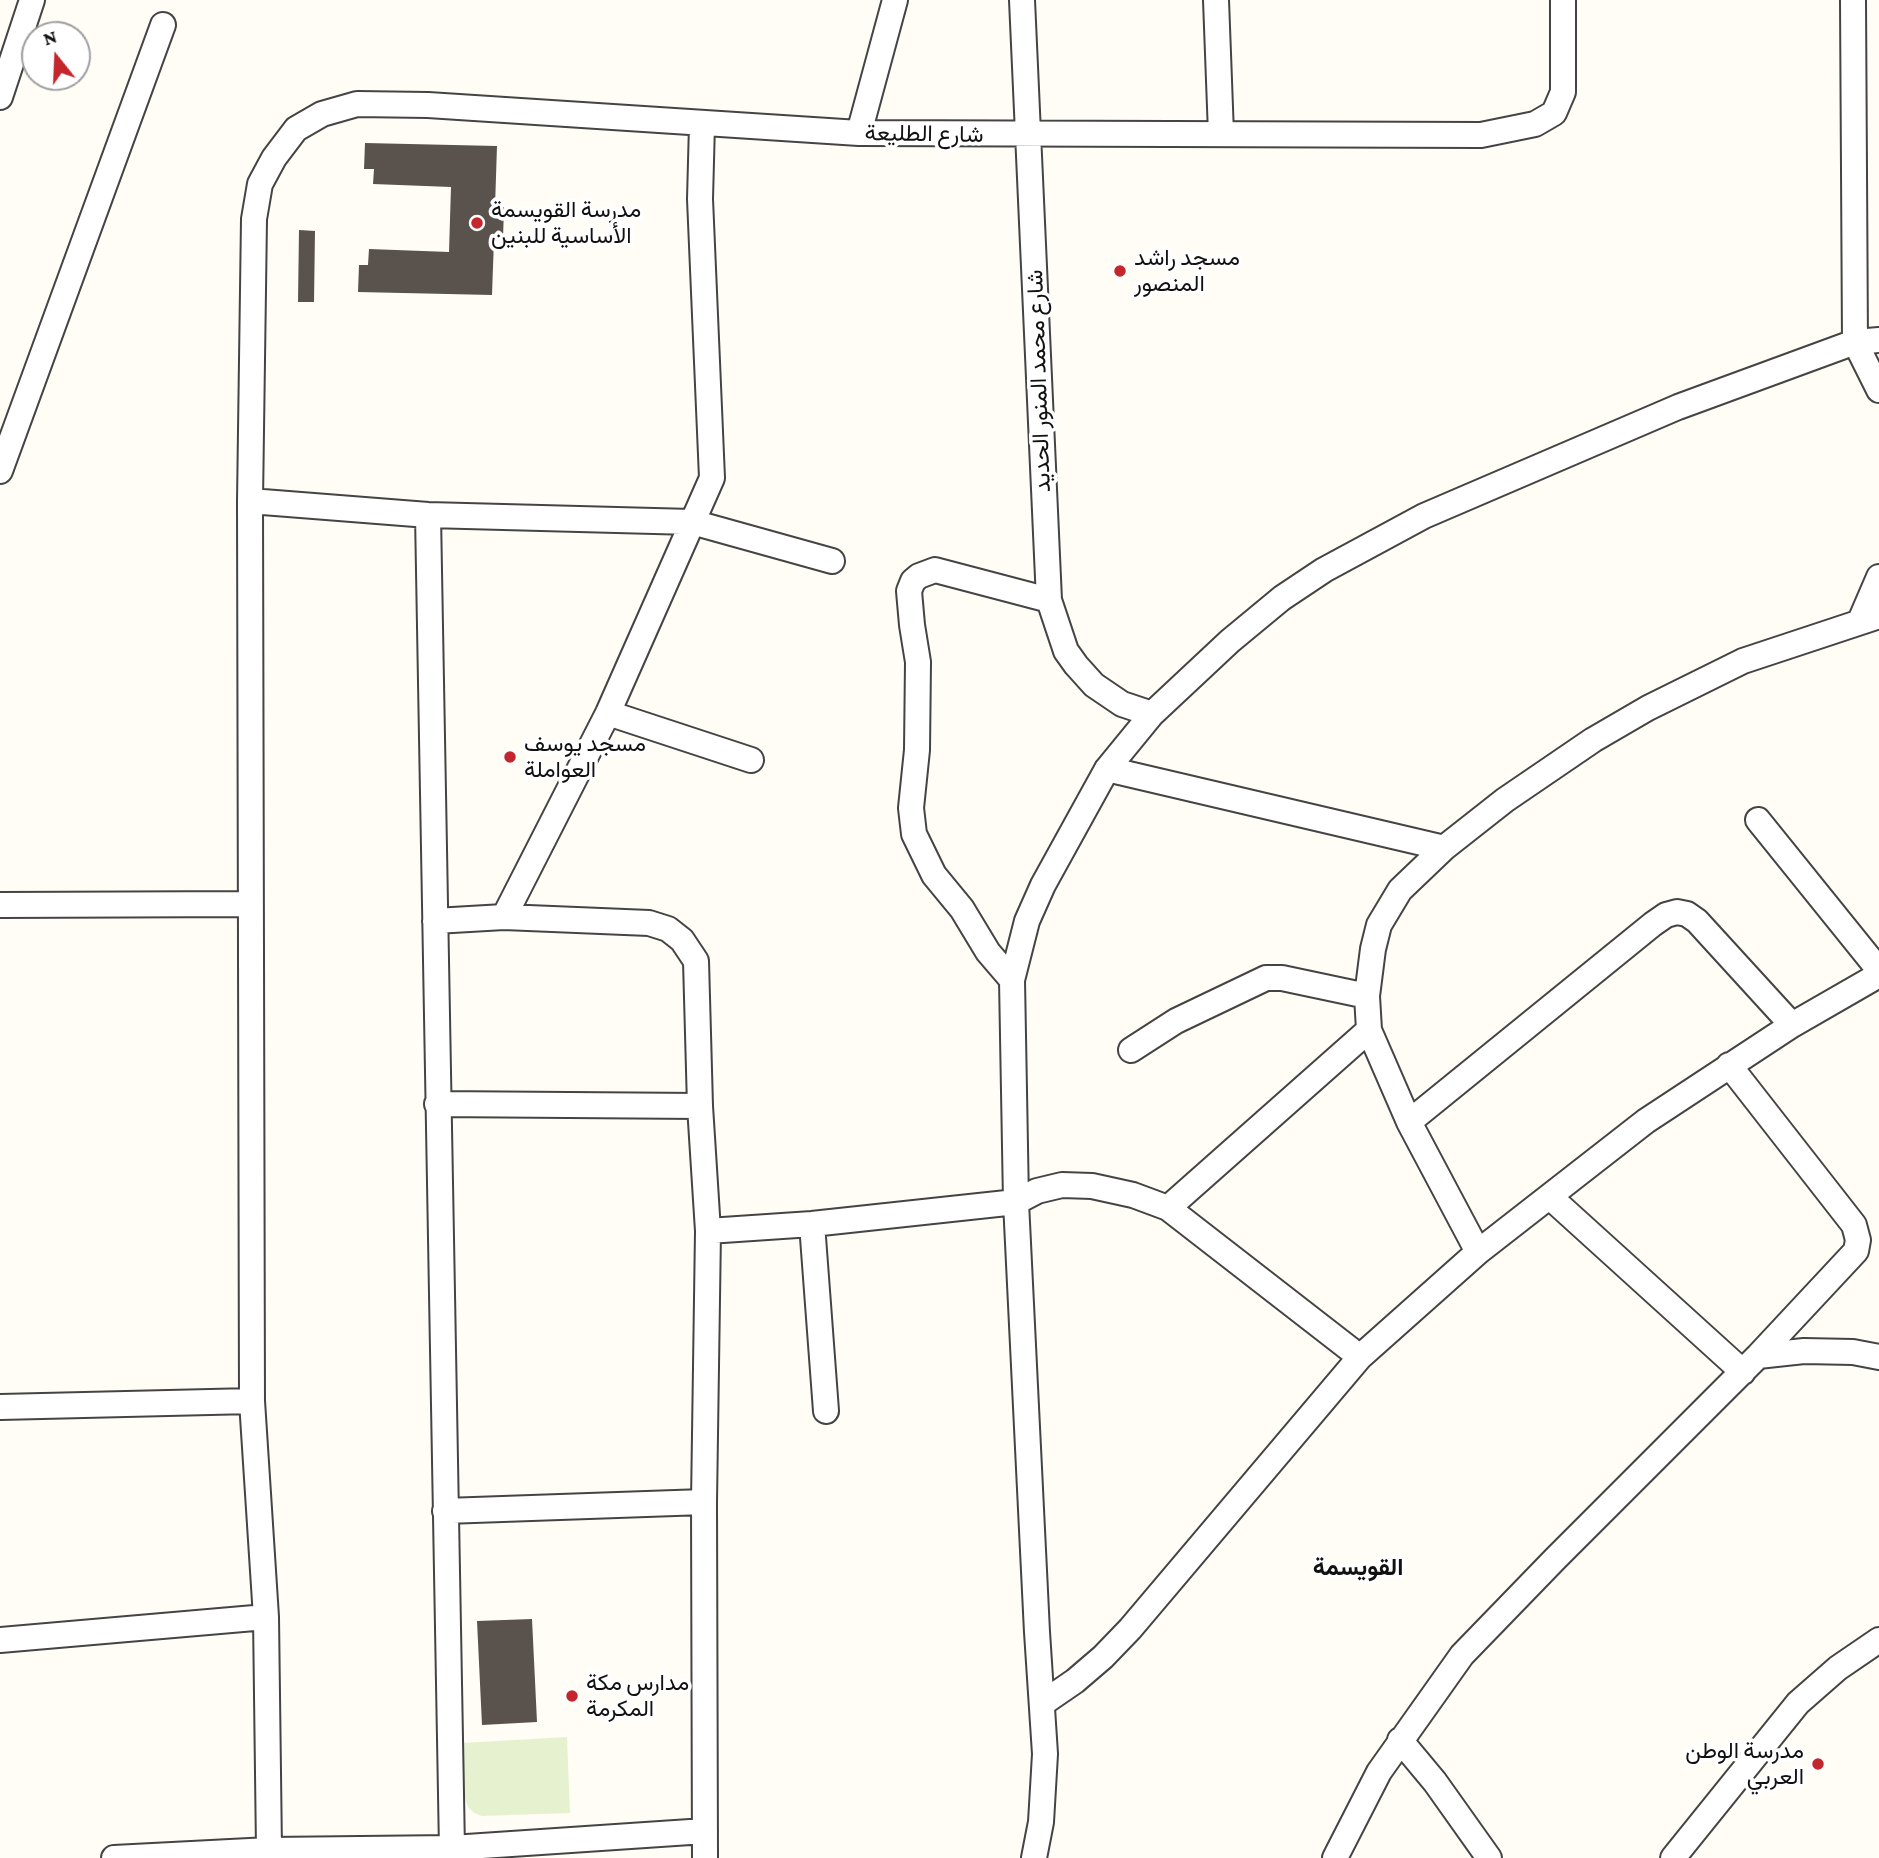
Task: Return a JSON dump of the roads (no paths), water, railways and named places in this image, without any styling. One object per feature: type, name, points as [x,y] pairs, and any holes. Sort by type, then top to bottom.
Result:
[{"type":"street","points":[[0,97],[32,0]]},
{"type":"street","points":[[859,133],[895,0]]},
{"type":"street","name":"شارع محمد المنور الحديد","points":[[1022,0],[1049,600],[1066,651],[1094,685],[1122,704],[1152,714]]},
{"type":"street","points":[[1216,0],[1222,134]]},
{"type":"street","name":"شارع الطليعة","points":[[250,501],[254,219],[260,184],[274,158],[296,129],[322,114],[357,104],[428,105],[859,133],[1481,135],[1535,124],[1554,113],[1563,92],[1563,0]]},
{"type":"street","points":[[1853,0],[1867,341],[1879,390]]},
{"type":"street","points":[[0,471],[163,25]]},
{"type":"street","points":[[504,917],[608,713],[712,478],[700,199],[702,124]]},
{"type":"street","points":[[1034,1858],[1042,1808],[1045,1754],[1016,1202],[1012,980],[1027,921],[1043,885],[1107,769],[1152,714],[1230,641],[1282,598],[1324,570],[1424,516],[1678,407],[1867,341]]},
{"type":"street","points":[[269,1850],[266,1617],[252,1401],[250,501],[428,515],[692,522],[832,561]]},
{"type":"street","points":[[428,515],[452,1848]]},
{"type":"street","points":[[1012,980],[988,952],[962,909],[934,875],[914,834],[911,808],[917,750],[918,662],[909,591],[913,581],[919,576],[935,570],[1049,600]]},
{"type":"street","points":[[1478,1252],[1409,1122],[1369,1030],[1367,996],[1379,925],[1400,890],[1444,848],[1505,800],[1582,747],[1648,708],[1743,661],[1869,618],[1879,577]]},
{"type":"street","points":[[608,713],[751,760]]},
{"type":"street","points":[[1107,769],[1444,848]]},
{"type":"street","points":[[1758,820],[1879,970]]},
{"type":"street","points":[[0,905],[250,904]]},
{"type":"street","points":[[1409,1122],[1654,924],[1676,912],[1687,914],[1696,921],[1792,1026]]},
{"type":"street","points":[[435,921],[504,917],[649,923],[668,929],[682,940],[696,961],[700,1106],[708,1231],[704,1502],[705,1858]]},
{"type":"street","points":[[1043,1703],[1093,1665],[1130,1629],[1360,1357],[1478,1252],[1646,1121],[1729,1065],[1879,975]]},
{"type":"street","points":[[1131,1050],[1177,1021],[1266,978],[1282,978],[1367,996]]},
{"type":"street","points":[[1168,1209],[1369,1030]]},
{"type":"street","points":[[1335,1858],[1379,1772],[1462,1655],[1751,1364],[1856,1251],[1858,1240],[1854,1225],[1729,1065]]},
{"type":"street","points":[[437,1104],[700,1106]]},
{"type":"street","points":[[708,1231],[812,1224],[1016,1202],[1037,1191],[1062,1185],[1092,1186],[1133,1195],[1168,1209],[1360,1357]]},
{"type":"street","points":[[1550,1197],[1751,1364]]},
{"type":"street","points":[[812,1224],[826,1411]]},
{"type":"street","points":[[1751,1364],[1804,1351],[1853,1352],[1879,1357]]},
{"type":"street","points":[[0,1407],[252,1401]]},
{"type":"street","points":[[445,1511],[704,1502]]},
{"type":"street","points":[[0,1640],[266,1617]]},
{"type":"street","points":[[1673,1858],[1798,1703],[1838,1668],[1879,1640]]},
{"type":"street","points":[[1400,1740],[1435,1782],[1489,1858]]},
{"type":"street","points":[[114,1858],[269,1850],[452,1848],[497,1851],[705,1830]]},
{"type":"place","name":"مدرسة القويسمة الأساسية للبنين","points":[[477,223]]},
{"type":"place","name":"مسجد راشد المنصور","points":[[1120,271]]},
{"type":"place","name":"مسجد يوسف العواملة","points":[[510,757]]},
{"type":"place","name":"مدارس مكة المكرمة","points":[[572,1696]]},
{"type":"place","name":"مدرسة الوطن العربي","points":[[1818,1764]]},
{"type":"district","name":"القويسمة","points":[[1358,1568]]}]
